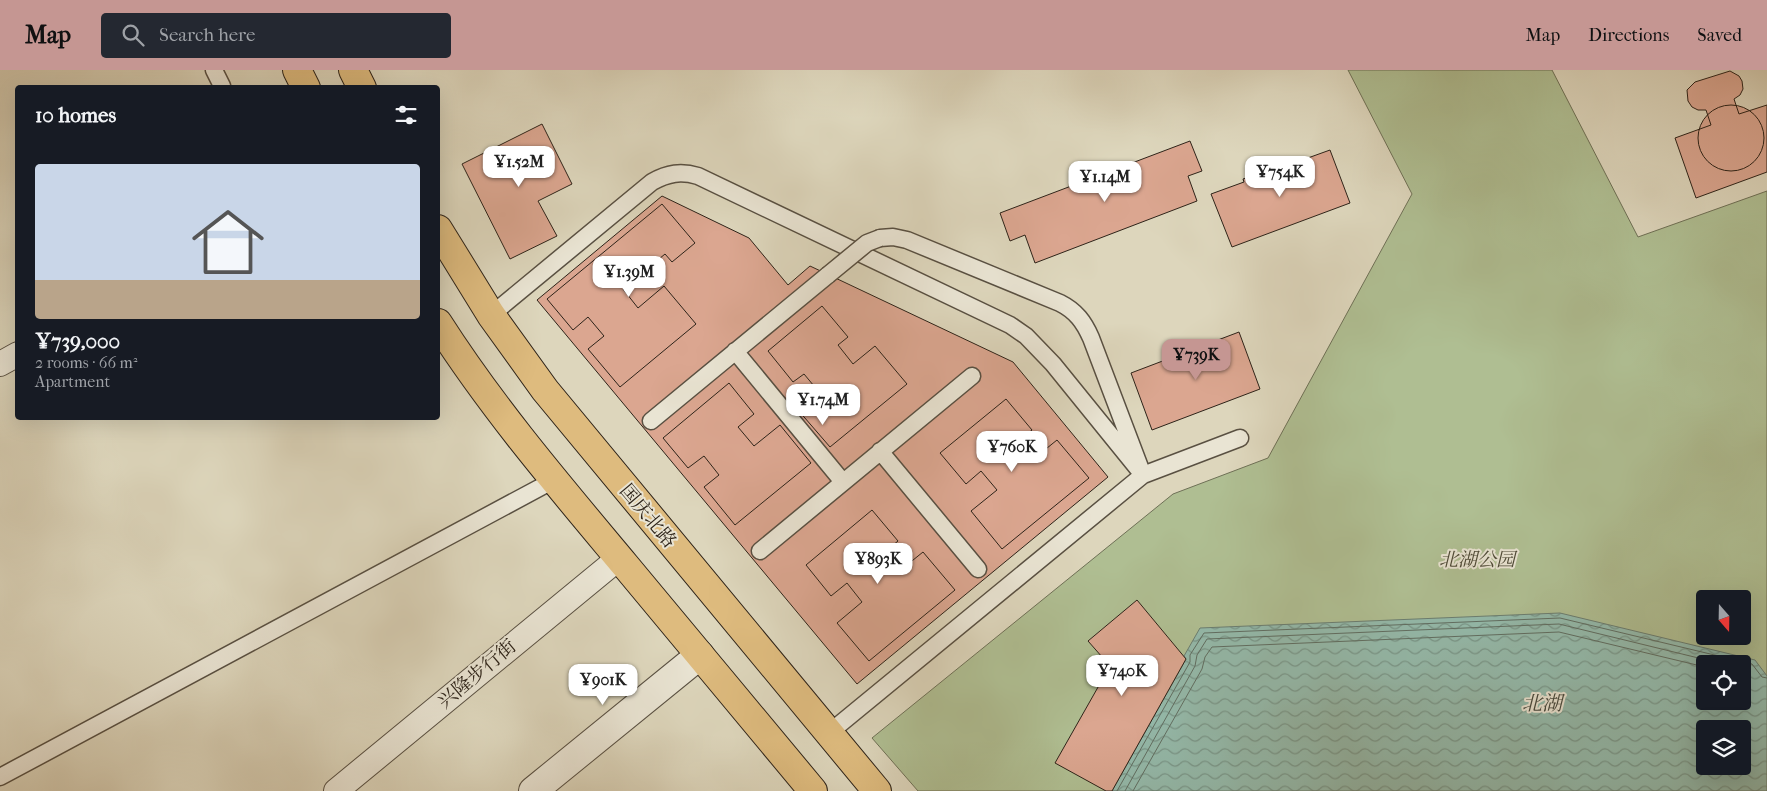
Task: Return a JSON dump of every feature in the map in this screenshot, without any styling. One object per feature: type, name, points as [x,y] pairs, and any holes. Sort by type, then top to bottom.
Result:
[{"type":"main road","points":[[297,70],[304,85]]},
{"type":"main road","points":[[353,70],[360,85]]},
{"type":"main road","name":"国庆北路","points":[[440,232],[491,315],[545,390],[877,791]]},
{"type":"main road","points":[[440,326],[460,358],[554,480],[813,791]]},
{"type":"street","points":[[0,364],[15,356]]},
{"type":"street","name":"兴隆步行街","points":[[336,791],[619,558]]},
{"type":"street","points":[[533,791],[700,655]]},
{"type":"lane","points":[[214,70],[222,85]]},
{"type":"lane","points":[[491,315],[652,182],[669,174],[687,173],[725,189],[1010,325],[1026,336],[1053,364],[1143,474]]},
{"type":"lane","points":[[651,421],[867,243],[880,238],[893,237],[907,240],[1060,303],[1074,312],[1086,327],[1091,338],[1143,474]]},
{"type":"lane","points":[[734,351],[843,482]]},
{"type":"lane","points":[[760,551],[972,376]]},
{"type":"lane","points":[[829,733],[1143,474],[1240,438]]},
{"type":"lane","points":[[880,451],[978,569]]},
{"type":"lane","points":[[0,777],[554,480]]},
{"type":"green space","name":"北湖公园","points":[[1348,70],[1552,70],[1638,237],[1767,191],[1767,791],[918,791],[872,738],[1173,494],[1268,458],[1412,194]]},
{"type":"water","name":"北湖","points":[[1560,613],[1734,655],[1696,655],[1696,710],[1751,710],[1751,659],[1755,660],[1767,676],[1767,791],[1112,791],[1186,659],[1184,656],[1200,628]]},
{"type":"building","points":[[1730,71],[1739,76],[1742,81],[1743,89],[1740,95],[1734,99],[1739,114],[1767,105],[1767,172],[1696,198],[1675,138],[1711,125],[1706,110],[1698,110],[1692,107],[1688,101],[1687,90],[1695,82]]},
{"type":"building","points":[[1731,105],[1744,108],[1754,115],[1761,125],[1764,138],[1761,151],[1754,161],[1744,168],[1731,171],[1718,168],[1708,161],[1701,151],[1698,138],[1701,125],[1708,115],[1718,108]]},
{"type":"building","points":[[542,124],[572,184],[538,201],[557,236],[510,259],[462,164]]},
{"type":"building","points":[[1190,141],[1202,171],[1188,176],[1197,201],[1035,263],[1025,235],[1010,241],[1000,213]]},
{"type":"building","points":[[1330,150],[1350,203],[1232,247],[1211,194],[1244,182],[1243,179],[1293,160],[1294,163]]},
{"type":"building","points":[[662,196],[749,238],[788,285],[810,266],[1013,362],[1108,477],[857,684],[537,300]]},
{"type":"building","points":[[662,204],[695,243],[672,262],[665,254],[623,289],[638,308],[664,286],[696,324],[620,387],[588,349],[604,336],[588,317],[573,330],[547,299]]},
{"type":"building","points":[[822,306],[848,337],[838,345],[853,364],[875,346],[907,384],[830,447],[798,410],[819,392],[804,374],[793,382],[768,351]]},
{"type":"building","points":[[1239,332],[1260,389],[1152,430],[1131,373]]},
{"type":"building","points":[[729,383],[754,414],[738,427],[754,446],[780,425],[811,463],[735,525],[704,487],[719,475],[704,456],[688,468],[663,438]]},
{"type":"building","points":[[1006,399],[1032,430],[1016,443],[1031,461],[1057,440],[1089,478],[1002,549],[971,511],[997,490],[981,471],[966,484],[940,453]]},
{"type":"building","points":[[872,510],[898,541],[881,555],[897,573],[923,552],[955,590],[869,661],[837,623],[862,602],[847,583],[831,596],[806,565]]},
{"type":"building","points":[[1137,600],[1186,659],[1112,791],[1106,791],[1055,763],[1110,666],[1088,641]]}]
